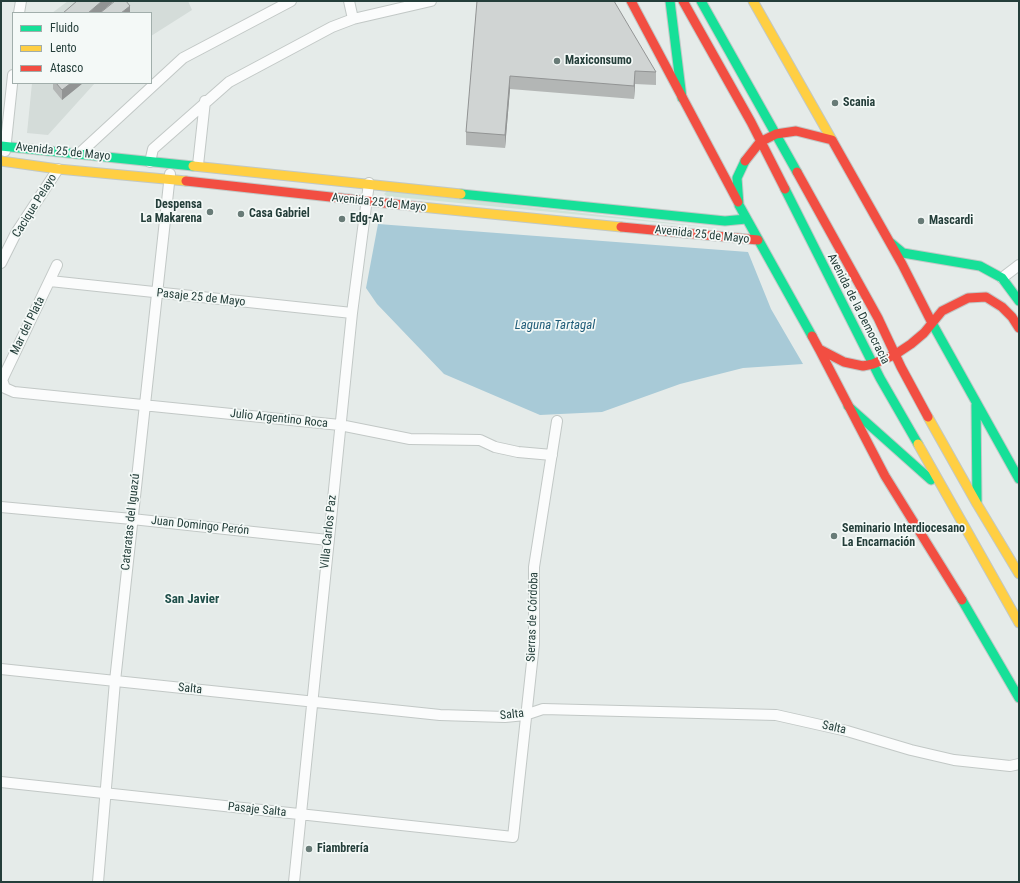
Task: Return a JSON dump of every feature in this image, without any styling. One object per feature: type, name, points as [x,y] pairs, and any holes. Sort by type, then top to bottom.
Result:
[{"type":"main road","points":[[631,1],[746,219],[819,349],[885,476],[958,594],[1019,698]]},
{"type":"main road","points":[[670,1],[672,28],[682,98]]},
{"type":"main road","name":"Avenida de la Democracia","points":[[683,1],[751,122],[856,334],[1019,623]]},
{"type":"main road","name":"Avenida de la Democracia","points":[[701,1],[776,134],[977,504],[1019,574]]},
{"type":"main road","points":[[753,1],[890,242],[976,405],[1019,479]]},
{"type":"main road","points":[[739,205],[737,178],[743,164],[760,142],[776,134],[796,131],[832,140]]},
{"type":"main road","name":"Avenida 25 de Mayo","points":[[3,146],[150,162],[198,165],[725,221],[746,219]]},
{"type":"main road","name":"Avenida 25 de Mayo","points":[[2,161],[58,169],[367,202],[758,240]]},
{"type":"main road","points":[[890,242],[903,253],[980,266],[1002,278],[1018,299]]},
{"type":"main road","points":[[819,349],[844,362],[863,366],[873,364],[896,354],[924,333],[942,311],[953,304],[968,298],[986,297],[1002,307],[1012,316],[1019,328]]},
{"type":"main road","points":[[976,405],[977,504]]},
{"type":"main road","points":[[848,406],[920,469],[946,494]]},
{"type":"street","points":[[20,12],[21,1]]},
{"type":"street","points":[[80,154],[183,58],[291,1]]},
{"type":"street","points":[[349,1],[353,19]]},
{"type":"street","points":[[150,162],[153,149],[205,101],[229,82],[332,27],[353,19],[431,1]]},
{"type":"street","points":[[2,161],[12,82]]},
{"type":"street","points":[[198,165],[205,101]]},
{"type":"street","name":"Cataratas del Iguazú","points":[[98,882],[115,681],[143,406],[171,164]]},
{"type":"street","name":"Cacique Pelayo","points":[[1,264],[16,233],[58,169]]},
{"type":"street","name":"Villa Carlos Paz","points":[[294,882],[352,313],[369,183]]},
{"type":"street","name":"Mar del Plata","points":[[5,388],[2,380],[57,265]]},
{"type":"street","points":[[1002,278],[1019,265]]},
{"type":"street","name":"Pasaje 25 de Mayo","points":[[50,281],[352,313]]},
{"type":"street","name":"Julio Argentino Roca","points":[[5,388],[14,392],[340,425],[410,439],[480,440],[495,447],[510,451],[552,456]]},
{"type":"street","name":"Sierras de Córdoba","points":[[513,837],[525,715],[534,644],[534,567],[552,456],[556,421]]},
{"type":"street","name":"Juan Domingo Perón","points":[[1,507],[132,519],[328,540]]},
{"type":"street","name":"Salta","points":[[1,669],[440,715],[505,717],[525,715],[543,709],[776,715],[847,731],[910,750],[954,760],[1010,766],[1019,764]]},
{"type":"street","name":"Pasaje Salta","points":[[1,782],[513,837]]},
{"type":"shaded area","points":[[68,1],[188,1],[192,10],[152,35],[152,12],[53,12]]},
{"type":"shaded area","points":[[32,84],[94,84],[48,135],[27,133]]},
{"type":"green space","points":[[387,191],[725,229],[387,196],[384,194]]},
{"type":"water","name":"Laguna Tartagal","points":[[378,224],[748,252],[771,309],[803,364],[743,368],[680,384],[602,412],[540,415],[444,374],[377,304],[366,288]]},
{"type":"building","points":[[77,1],[102,1],[89,12],[64,12]]},
{"type":"building","points":[[115,1],[126,1],[130,6],[122,12],[101,12]]},
{"type":"building","name":"Maxiconsumo","points":[[477,1],[614,1],[656,72],[635,71],[634,86],[510,76],[505,135],[466,132]]},
{"type":"building","points":[[57,84],[70,84],[62,90]]},
{"type":"traffic: fast","points":[[670,1],[682,98]]},
{"type":"traffic: fast","points":[[701,1],[797,172]]},
{"type":"traffic: fast","points":[[1,146],[193,166]]},
{"type":"traffic: fast","points":[[745,161],[737,178],[739,205],[812,336]]},
{"type":"traffic: fast","points":[[785,189],[880,378],[918,444]]},
{"type":"traffic: fast","points":[[461,194],[725,221],[746,219]]},
{"type":"traffic: fast","points":[[891,243],[903,253],[980,266],[1002,278],[1019,301]]},
{"type":"traffic: fast","points":[[932,323],[1019,479]]},
{"type":"traffic: fast","points":[[976,405],[977,501]]},
{"type":"traffic: fast","points":[[848,406],[931,480]]},
{"type":"traffic: fast","points":[[962,600],[1019,698]]},
{"type":"traffic: slow","points":[[753,1],[832,140]]},
{"type":"traffic: slow","points":[[1,161],[58,169],[186,181]]},
{"type":"traffic: slow","points":[[193,166],[461,194]]},
{"type":"traffic: slow","points":[[421,207],[621,227]]},
{"type":"traffic: slow","points":[[928,417],[977,504],[1019,574]]},
{"type":"traffic: slow","points":[[918,444],[1019,623]]},
{"type":"traffic: jam","points":[[631,1],[738,202]]},
{"type":"traffic: jam","points":[[683,1],[751,122],[785,189]]},
{"type":"traffic: jam","points":[[745,161],[760,142],[776,134],[796,131],[832,140],[902,264],[932,323]]},
{"type":"traffic: jam","points":[[797,172],[878,318],[901,367],[928,417]]},
{"type":"traffic: jam","points":[[186,181],[421,207]]},
{"type":"traffic: jam","points":[[621,227],[758,240]]},
{"type":"traffic: jam","points":[[812,336],[819,349],[844,362],[863,366],[873,364],[896,354],[911,344],[924,333],[942,311],[968,298],[986,297],[1002,307],[1012,317],[1019,328]]},
{"type":"traffic: jam","points":[[819,349],[885,476],[962,600]]},
{"type":"place","name":"Maxiconsumo","points":[[557,61]]},
{"type":"place","name":"Scania","points":[[835,103]]},
{"type":"place","name":"Despensa La Makarena","points":[[210,212]]},
{"type":"place","name":"Casa Gabriel","points":[[241,214]]},
{"type":"place","name":"Edg-Ar","points":[[342,219]]},
{"type":"place","name":"Mascardi","points":[[921,221]]},
{"type":"place","name":"Seminario Interdiocesano La Encarnación","points":[[834,536]]},
{"type":"place","name":"Fiambrería","points":[[309,849]]},
{"type":"district","name":"San Javier","points":[[192,600]]}]
